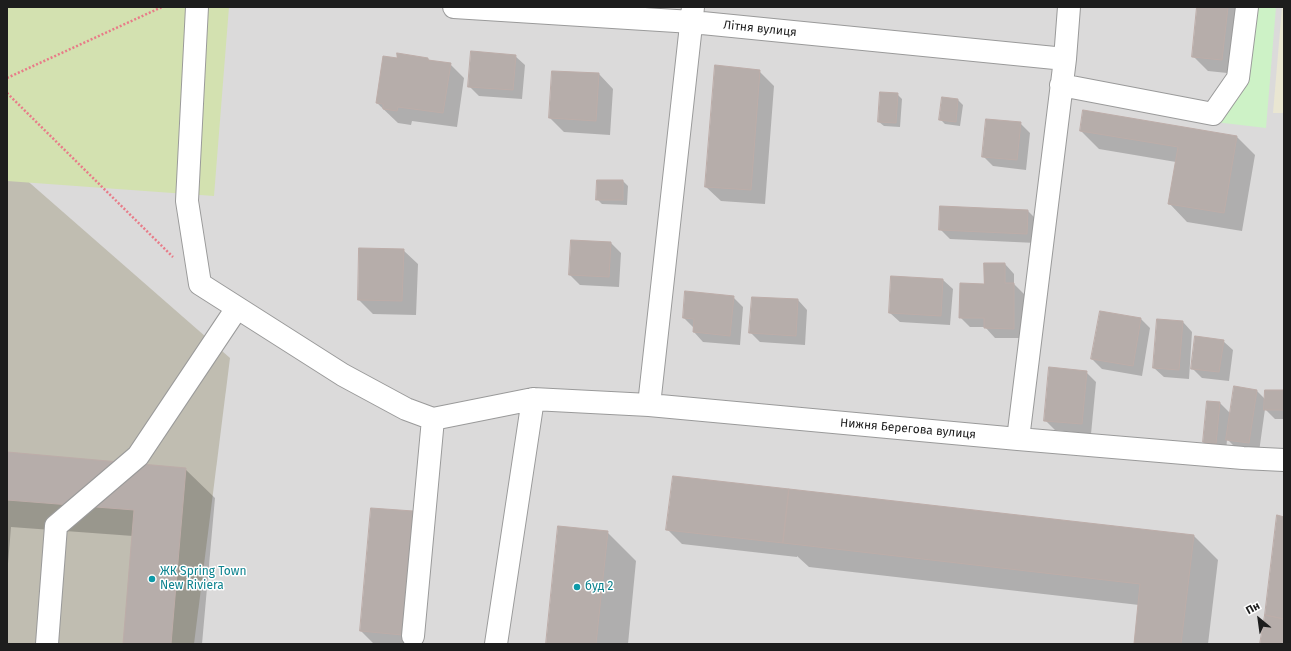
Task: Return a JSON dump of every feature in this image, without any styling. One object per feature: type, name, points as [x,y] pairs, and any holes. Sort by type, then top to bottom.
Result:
[{"type":"street","points":[[197,7],[188,201],[200,284],[343,375],[406,409],[433,419],[413,636]]},
{"type":"street","name":"Літня вулиця","points":[[454,7],[692,15],[1065,59]]},
{"type":"street","points":[[1018,439],[1065,59],[1069,7]]},
{"type":"street","points":[[1061,85],[1213,114],[1238,78],[1247,7]]},
{"type":"street","points":[[649,405],[692,15]]},
{"type":"street","points":[[47,644],[56,526],[138,456],[237,308]]},
{"type":"street","points":[[496,644],[533,399]]},
{"type":"street","name":"Нижня Берегова вулиця","points":[[433,419],[533,399],[649,405],[1235,458],[1284,460]]},
{"type":"path","points":[[7,78],[162,7]]},
{"type":"path","points":[[7,93],[200,284]]},
{"type":"shaded area","points":[[229,7],[1284,7],[1284,644],[7,644],[7,181]]},
{"type":"shaded area","points":[[1282,7],[1284,7],[1284,113],[1273,113]]},
{"type":"shaded area","points":[[7,163],[230,358],[194,644],[7,644]]},
{"type":"green space","points":[[7,7],[229,7],[214,196],[7,181]]},
{"type":"green space","points":[[1252,7],[1276,7],[1266,128],[1215,122]]},
{"type":"building","points":[[1197,7],[1228,7],[1222,60],[1192,57]]},
{"type":"building","points":[[471,51],[516,55],[513,90],[468,87]]},
{"type":"building","points":[[397,53],[428,58],[428,60],[451,63],[443,113],[398,107],[397,111],[383,109],[383,104],[376,103],[383,56],[397,58]]},
{"type":"building","points":[[715,65],[760,70],[751,190],[705,187]]},
{"type":"building","points":[[552,71],[599,73],[596,121],[549,118]]},
{"type":"building","points":[[880,92],[898,93],[896,123],[878,122]]},
{"type":"building","points":[[942,97],[958,99],[956,122],[939,120]]},
{"type":"building","points":[[1083,110],[1237,136],[1224,213],[1168,204],[1178,147],[1080,131]]},
{"type":"building","points":[[986,119],[1021,122],[1017,160],[982,157]]},
{"type":"building","points":[[597,180],[623,180],[623,200],[596,200]]},
{"type":"building","points":[[940,206],[1028,210],[1027,234],[939,230]]},
{"type":"building","points":[[571,240],[611,242],[609,277],[569,275]]},
{"type":"building","points":[[359,248],[404,249],[402,301],[358,300]]},
{"type":"building","points":[[984,263],[1005,263],[1005,283],[1014,283],[1014,329],[984,328],[984,318],[959,318],[960,283],[984,284]]},
{"type":"building","points":[[891,276],[943,279],[941,316],[889,313]]},
{"type":"building","points":[[685,291],[734,296],[730,336],[693,332],[694,319],[683,318]]},
{"type":"building","points":[[752,297],[798,299],[796,336],[749,333]]},
{"type":"building","points":[[1100,311],[1141,318],[1133,366],[1091,359]]},
{"type":"building","points":[[1157,319],[1183,321],[1179,370],[1153,368]]},
{"type":"building","points":[[1195,336],[1224,340],[1219,372],[1191,369]]},
{"type":"building","points":[[1049,367],[1087,371],[1082,424],[1044,421]]},
{"type":"building","points":[[1234,386],[1257,390],[1249,443],[1226,440]]},
{"type":"building","points":[[1265,390],[1284,390],[1284,410],[1264,410]]},
{"type":"building","points":[[1207,401],[1220,402],[1216,444],[1203,442]]},
{"type":"building","name":"ЖК Spring Town New Riviera","points":[[7,452],[186,468],[171,644],[123,644],[134,510],[7,500]]},
{"type":"building","points":[[673,476],[789,489],[783,543],[666,530]]},
{"type":"building","points":[[789,489],[1194,535],[1181,644],[1134,644],[1140,584],[783,543]]},
{"type":"building","points":[[371,508],[413,511],[402,635],[360,631]]},
{"type":"building","points":[[1277,515],[1284,517],[1284,619],[1265,615]]},
{"type":"building","name":"буд 2","points":[[558,526],[608,531],[596,644],[546,644]]},
{"type":"building","points":[[1265,615],[1284,619],[1284,644],[1260,644]]},
{"type":"place","name":"ЖК Spring Town New Riviera","points":[[152,579]]},
{"type":"place","name":"буд 2","points":[[577,587]]}]
